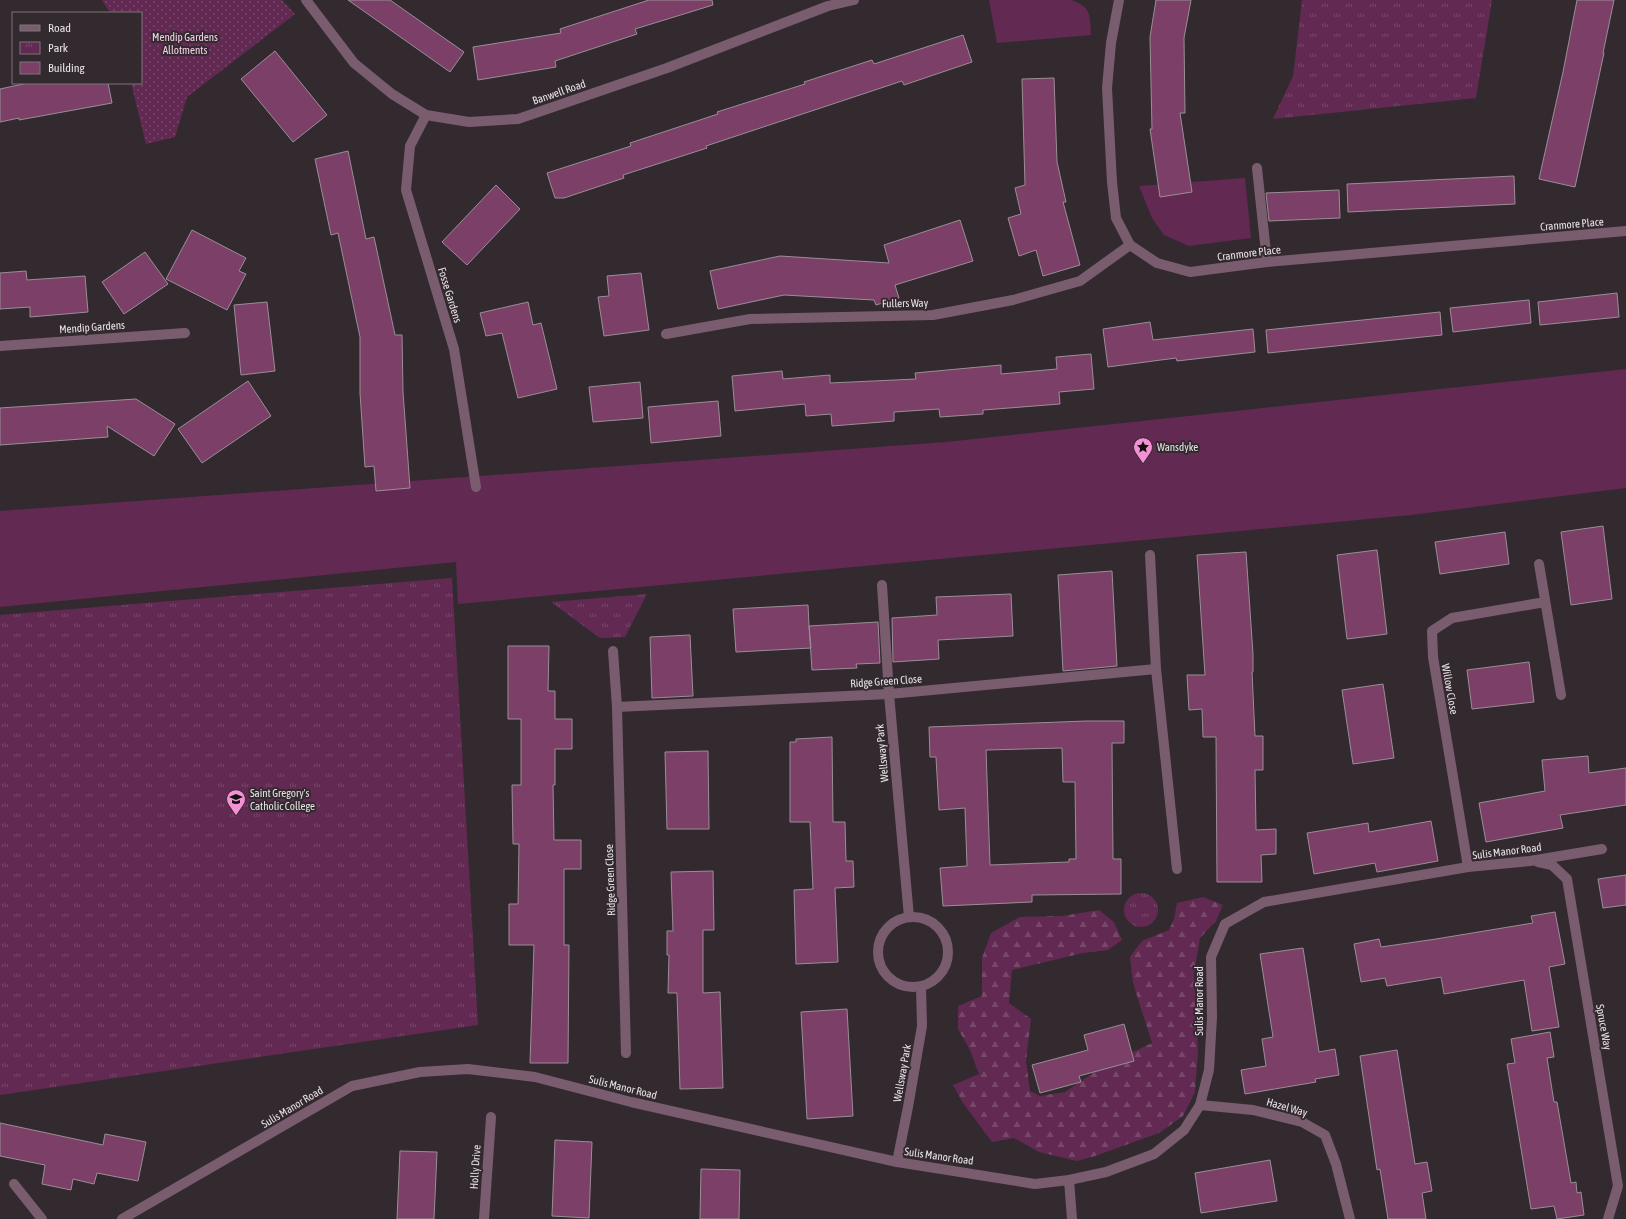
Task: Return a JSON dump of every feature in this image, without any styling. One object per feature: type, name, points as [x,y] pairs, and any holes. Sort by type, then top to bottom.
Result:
[{"type":"street","name":"Banwell Road","points":[[306,0],[354,63],[392,94],[426,114],[469,122],[518,119],[666,68],[828,6],[854,0]]},
{"type":"street","name":"Cranmore Place","points":[[1119,0],[1111,42],[1107,88],[1112,182],[1116,218],[1130,245],[1157,263],[1190,272],[1267,262],[1626,232]]},
{"type":"street","name":"Fosse Gardens","points":[[426,114],[410,146],[406,190],[454,350],[476,487]]},
{"type":"street","points":[[1257,168],[1267,262]]},
{"type":"street","name":"Fullers Way","points":[[666,334],[750,318],[933,315],[1013,300],[1080,281],[1130,245]]},
{"type":"street","name":"Mendip Gardens","points":[[0,346],[185,333]]},
{"type":"street","points":[[1150,555],[1156,668],[1176,869]]},
{"type":"street","points":[[1539,564],[1561,695]]},
{"type":"street","name":"Wellsway Park","points":[[882,585],[889,694],[909,917]]},
{"type":"street","name":"Willow Close","points":[[1468,867],[1433,657],[1432,631],[1452,618],[1545,602]]},
{"type":"street","name":"Ridge Green Close","points":[[613,651],[617,707],[626,1053]]},
{"type":"street","name":"Ridge Green Close","points":[[617,707],[889,694],[1156,668]]},
{"type":"street","name":"Sulis Manor Road","points":[[122,1219],[352,1086],[420,1072],[468,1069],[535,1077],[630,1102],[897,1162],[1035,1184],[1069,1180],[1106,1172],[1154,1154],[1184,1130],[1200,1104],[1209,1070],[1212,1016],[1211,957],[1225,924],[1264,902],[1468,867],[1530,861],[1602,849]]},
{"type":"street","name":"Spruce Way","points":[[1530,861],[1552,865],[1567,879],[1618,1186],[1608,1219]]},
{"type":"street","points":[[909,917],[920,918],[930,922],[941,933],[947,947],[947,957],[939,976],[931,982],[921,986],[910,987],[899,984],[889,978],[882,969],[878,958],[878,947],[882,936],[888,927],[898,920],[909,917]]},
{"type":"street","name":"Wellsway Park","points":[[897,1162],[922,1026],[921,986]]},
{"type":"street","name":"Hazel Way","points":[[1200,1104],[1253,1110],[1302,1122],[1325,1136],[1336,1164],[1350,1219]]},
{"type":"street","name":"Holly Drive","points":[[484,1219],[491,1117]]},
{"type":"street","points":[[1069,1180],[1072,1219]]},
{"type":"street","points":[[14,1184],[42,1219]]},
{"type":"green space","name":"Mendip Gardens Allotments","points":[[102,0],[282,0],[295,14],[187,97],[175,137],[146,144],[131,84],[142,84],[142,12],[109,12]]},
{"type":"green space","points":[[989,0],[1071,0],[1086,9],[1090,17],[1091,35],[997,43]]},
{"type":"green space","points":[[1302,0],[1492,0],[1476,98],[1273,119],[1293,76]]},
{"type":"green space","points":[[1245,178],[1251,238],[1189,246],[1164,235],[1152,218],[1139,186]]},
{"type":"green space","points":[[1626,369],[1626,488],[1411,515],[458,604],[456,562],[0,607],[0,511],[946,442]]},
{"type":"green space","name":"Saint Gregory's Catholic College","points":[[452,578],[478,1025],[0,1095],[0,615]]},
{"type":"green space","points":[[647,594],[625,637],[600,638],[551,602]]},
{"type":"green space","points":[[1144,893],[1153,898],[1157,903],[1157,917],[1153,922],[1148,926],[1138,927],[1134,926],[1125,917],[1124,907],[1125,903],[1134,894]]},
{"type":"green space","points":[[1203,897],[1223,905],[1216,921],[1200,938],[1194,974],[1198,1052],[1195,1092],[1183,1116],[1159,1133],[1077,1161],[1039,1152],[1014,1138],[992,1142],[963,1103],[953,1085],[979,1074],[970,1050],[958,1029],[958,1006],[982,996],[982,958],[991,933],[1020,917],[1062,916],[1099,910],[1114,922],[1122,940],[1108,950],[1083,953],[1012,970],[1009,1003],[1031,1019],[1026,1061],[1030,1091],[1040,1096],[1065,1092],[1102,1067],[1152,1043],[1133,983],[1130,957],[1142,941],[1169,930],[1174,919],[1177,903]]},
{"type":"building","points":[[348,0],[390,0],[464,52],[450,72]]},
{"type":"building","points":[[649,0],[712,0],[713,5],[635,29],[637,34],[555,61],[556,67],[478,80],[473,47],[561,33],[560,29]]},
{"type":"building","points":[[1156,0],[1191,0],[1184,38],[1185,113],[1180,113],[1192,192],[1160,197],[1150,129],[1152,129],[1150,37]]},
{"type":"building","points":[[1577,0],[1614,0],[1575,187],[1539,179],[1563,72]]},
{"type":"building","points":[[963,35],[972,62],[904,85],[902,81],[706,146],[707,148],[623,175],[624,178],[564,198],[555,198],[547,173],[631,146],[630,143],[718,114],[717,112],[805,84],[804,82],[872,60],[874,64]]},
{"type":"building","points":[[275,51],[327,115],[293,142],[241,79]]},
{"type":"building","points":[[1054,78],[1057,162],[1066,202],[1063,202],[1080,265],[1043,276],[1036,250],[1019,256],[1008,218],[1021,214],[1015,188],[1025,185],[1022,79]]},
{"type":"building","points":[[23,84],[108,84],[112,103],[19,120],[19,118],[0,122],[0,89]]},
{"type":"building","points":[[348,151],[366,239],[374,237],[395,335],[402,335],[403,392],[410,488],[376,491],[374,466],[365,467],[360,393],[360,337],[338,233],[331,235],[315,159]]},
{"type":"building","points":[[1514,176],[1515,204],[1348,212],[1347,184]]},
{"type":"building","points":[[496,185],[520,209],[467,265],[442,242]]},
{"type":"building","points":[[1339,190],[1340,218],[1269,221],[1266,193]]},
{"type":"building","points":[[960,220],[973,261],[895,285],[899,298],[876,305],[874,300],[784,295],[718,309],[710,271],[780,256],[889,263],[884,245]]},
{"type":"building","points":[[192,230],[246,258],[239,271],[246,274],[227,310],[166,279]]},
{"type":"building","points":[[145,252],[168,284],[124,314],[102,282]]},
{"type":"building","points":[[26,271],[27,280],[85,276],[88,312],[30,317],[30,307],[0,309],[0,273]]},
{"type":"building","points":[[641,273],[649,330],[604,336],[598,297],[609,296],[607,276]]},
{"type":"building","points":[[1617,293],[1619,317],[1540,325],[1538,302]]},
{"type":"building","points":[[1529,300],[1531,323],[1453,332],[1450,308]]},
{"type":"building","points":[[267,302],[275,371],[241,375],[234,305]]},
{"type":"building","points":[[528,302],[533,325],[541,323],[557,389],[518,398],[502,333],[486,336],[480,313]]},
{"type":"building","points":[[1440,312],[1442,335],[1268,353],[1266,330]]},
{"type":"building","points":[[1150,322],[1153,340],[1253,329],[1255,352],[1177,361],[1176,358],[1108,367],[1103,329]]},
{"type":"building","points":[[1091,354],[1094,389],[1059,392],[1060,404],[983,410],[983,414],[940,417],[939,409],[894,412],[894,421],[832,426],[831,414],[806,416],[805,404],[735,411],[732,376],[782,371],[783,379],[830,375],[830,383],[916,379],[915,373],[1001,365],[1001,374],[1057,369],[1056,357]]},
{"type":"building","points":[[248,381],[271,416],[202,463],[178,429]]},
{"type":"building","points":[[640,382],[643,418],[593,422],[589,387]]},
{"type":"building","points":[[136,399],[175,424],[154,456],[107,426],[108,437],[0,445],[0,408]]},
{"type":"building","points":[[718,401],[721,436],[651,443],[648,407]]},
{"type":"building","points":[[1603,526],[1612,599],[1571,605],[1561,532]]},
{"type":"building","points":[[1505,532],[1509,564],[1440,574],[1435,542]]},
{"type":"building","points":[[1377,550],[1387,634],[1347,639],[1337,555]]},
{"type":"building","points":[[1246,552],[1253,654],[1252,672],[1255,736],[1263,736],[1263,770],[1255,770],[1256,830],[1276,829],[1276,854],[1261,855],[1262,882],[1217,882],[1216,737],[1203,737],[1202,709],[1189,710],[1187,675],[1205,675],[1197,555]]},
{"type":"building","points":[[1112,571],[1117,666],[1063,671],[1058,575]]},
{"type":"building","points":[[1011,594],[1013,636],[938,640],[939,659],[893,662],[892,618],[937,615],[936,597]]},
{"type":"building","points":[[808,605],[809,626],[878,622],[880,663],[856,664],[857,668],[812,670],[811,648],[736,652],[733,609]]},
{"type":"building","points":[[690,635],[693,696],[652,698],[650,637]]},
{"type":"building","points":[[508,646],[549,646],[548,691],[555,691],[555,719],[572,719],[572,749],[555,749],[555,785],[553,785],[554,840],[581,840],[581,869],[564,869],[564,945],[569,945],[568,1063],[530,1063],[534,945],[509,945],[509,904],[518,904],[519,844],[513,844],[512,785],[521,785],[521,719],[508,719]]},
{"type":"building","points":[[1529,662],[1534,702],[1472,709],[1467,670]]},
{"type":"building","points":[[1383,684],[1394,758],[1353,764],[1342,690]]},
{"type":"building","points":[[1124,721],[1124,743],[1112,743],[1113,859],[1121,859],[1121,894],[1032,895],[1032,902],[943,906],[940,868],[967,866],[965,808],[939,810],[936,757],[930,757],[929,727]],"holes":[[[1062,748],[1063,782],[1075,782],[1076,859],[1069,859],[1069,862],[990,865],[986,750]]]},
{"type":"building","points":[[832,737],[833,822],[845,822],[846,861],[853,861],[854,887],[835,888],[838,962],[796,964],[794,890],[813,889],[810,822],[790,822],[790,742],[796,742],[796,739]]},
{"type":"building","points":[[708,751],[709,829],[667,829],[665,752]]},
{"type":"building","points":[[1588,756],[1589,773],[1626,768],[1626,805],[1560,815],[1563,828],[1486,842],[1479,803],[1545,791],[1542,760]]},
{"type":"building","points":[[1431,821],[1438,861],[1377,872],[1375,863],[1314,874],[1307,833],[1368,823],[1369,832]]},
{"type":"building","points":[[713,871],[714,930],[703,930],[703,993],[720,992],[723,1088],[680,1089],[677,993],[668,993],[669,955],[667,955],[667,931],[673,931],[671,872]]},
{"type":"building","points":[[1626,875],[1626,905],[1603,908],[1598,879]]},
{"type":"building","points":[[1555,912],[1565,964],[1549,967],[1559,1027],[1532,1031],[1524,980],[1444,994],[1441,977],[1387,986],[1385,978],[1361,982],[1354,944],[1379,939],[1381,947],[1436,939],[1533,923],[1531,916]]},
{"type":"building","points":[[1303,948],[1319,1052],[1335,1049],[1339,1075],[1315,1079],[1316,1082],[1245,1094],[1241,1070],[1266,1066],[1262,1039],[1273,1037],[1260,954]]},
{"type":"building","points":[[847,1009],[853,1116],[807,1119],[801,1012]]},
{"type":"building","points":[[1124,1024],[1134,1061],[1079,1076],[1081,1082],[1040,1093],[1032,1065],[1088,1050],[1084,1035]]},
{"type":"building","points":[[1550,1032],[1554,1057],[1547,1058],[1554,1102],[1557,1102],[1571,1183],[1576,1182],[1577,1193],[1581,1192],[1584,1215],[1557,1219],[1554,1206],[1531,1209],[1507,1064],[1515,1063],[1511,1039]]},
{"type":"building","points":[[1397,1050],[1415,1164],[1427,1162],[1432,1191],[1422,1193],[1426,1219],[1388,1219],[1380,1169],[1377,1170],[1360,1056]]},
{"type":"building","points":[[0,1123],[103,1145],[105,1134],[146,1142],[138,1181],[97,1173],[94,1184],[73,1179],[71,1190],[42,1184],[45,1165],[0,1156]]},
{"type":"building","points":[[555,1140],[592,1142],[589,1218],[552,1216]]},
{"type":"building","points":[[400,1151],[437,1152],[434,1219],[397,1219]]},
{"type":"building","points":[[1270,1160],[1277,1201],[1201,1213],[1195,1173]]},
{"type":"building","points":[[701,1169],[740,1170],[739,1219],[700,1219]]},
{"type":"place","name":"Wansdyke","points":[[1143,464]]},
{"type":"place","name":"Saint Gregory's Catholic College","points":[[236,816]]}]
